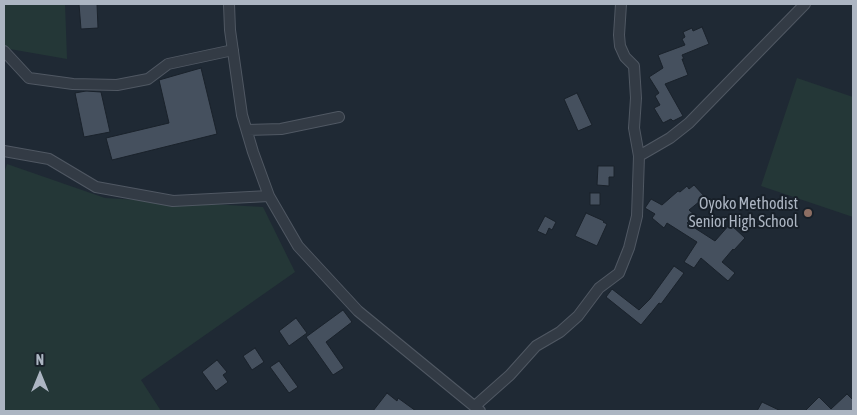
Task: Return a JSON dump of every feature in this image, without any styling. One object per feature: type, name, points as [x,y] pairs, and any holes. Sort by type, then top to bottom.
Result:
[{"type":"street","points":[[229,4],[230,30],[242,115],[269,196],[298,246],[358,311],[477,409],[536,346],[560,332],[578,316],[599,288],[619,273],[629,248],[637,216],[639,156],[634,128],[636,98],[634,66],[625,57],[620,46],[621,4]]},
{"type":"street","points":[[639,156],[670,138],[689,123],[805,4]]},
{"type":"street","points":[[4,51],[29,78],[73,84],[117,85],[148,79],[168,64],[233,50]]},
{"type":"street","points":[[247,130],[281,129],[339,117]]},
{"type":"street","points":[[4,151],[49,159],[96,187],[172,201],[269,196]]},
{"type":"shaded area","points":[[4,4],[65,4],[67,59],[4,48]]},
{"type":"shaded area","points":[[797,78],[853,97],[853,217],[761,186]]},
{"type":"shaded area","points":[[7,164],[105,198],[263,207],[295,272],[141,380],[161,411],[4,411],[4,173]]},
{"type":"building","points":[[79,4],[97,4],[98,28],[81,29]]},
{"type":"building","points":[[702,27],[709,44],[682,55],[688,75],[665,84],[683,116],[663,123],[654,108],[660,105],[655,96],[659,93],[649,77],[663,68],[658,55],[685,45],[682,39],[685,37],[683,32],[692,28],[693,31]]},
{"type":"building","points":[[201,68],[217,134],[112,160],[106,138],[169,123],[159,80]]},
{"type":"building","points":[[86,91],[101,92],[110,132],[84,137],[75,93]]},
{"type":"building","points":[[577,93],[592,125],[578,131],[564,99]]},
{"type":"building","points":[[598,166],[614,166],[614,177],[609,177],[609,186],[597,185]]},
{"type":"building","points":[[694,185],[705,197],[689,210],[695,215],[687,223],[715,241],[730,224],[745,238],[722,262],[735,273],[728,281],[701,258],[694,268],[684,262],[697,242],[667,223],[664,228],[652,218],[655,214],[645,208],[651,199],[662,205],[678,191],[680,192],[687,186],[689,189]]},
{"type":"building","points":[[590,193],[600,193],[600,205],[590,205]]},
{"type":"building","points":[[586,213],[607,224],[597,246],[575,236]]},
{"type":"building","points":[[545,216],[556,222],[552,230],[549,228],[546,235],[537,231]]},
{"type":"building","points":[[674,266],[684,273],[661,304],[659,303],[641,325],[606,297],[612,289],[639,310],[650,299]]},
{"type":"building","points":[[343,310],[352,322],[326,342],[344,368],[333,375],[306,337]]},
{"type":"building","points":[[296,318],[307,333],[289,346],[279,331]]},
{"type":"building","points":[[255,348],[264,362],[252,370],[243,356]]},
{"type":"building","points":[[217,360],[227,372],[223,375],[228,382],[216,391],[202,372]]},
{"type":"building","points":[[279,361],[298,387],[289,393],[270,367]]},
{"type":"building","points":[[387,393],[397,401],[398,398],[416,411],[373,411]]},
{"type":"building","points":[[847,394],[853,400],[853,411],[805,411],[819,397],[831,409]]},
{"type":"building","points":[[762,402],[781,411],[757,411]]},
{"type":"place","name":"Oyoko Methodist Senior High School","points":[[808,213]]}]
